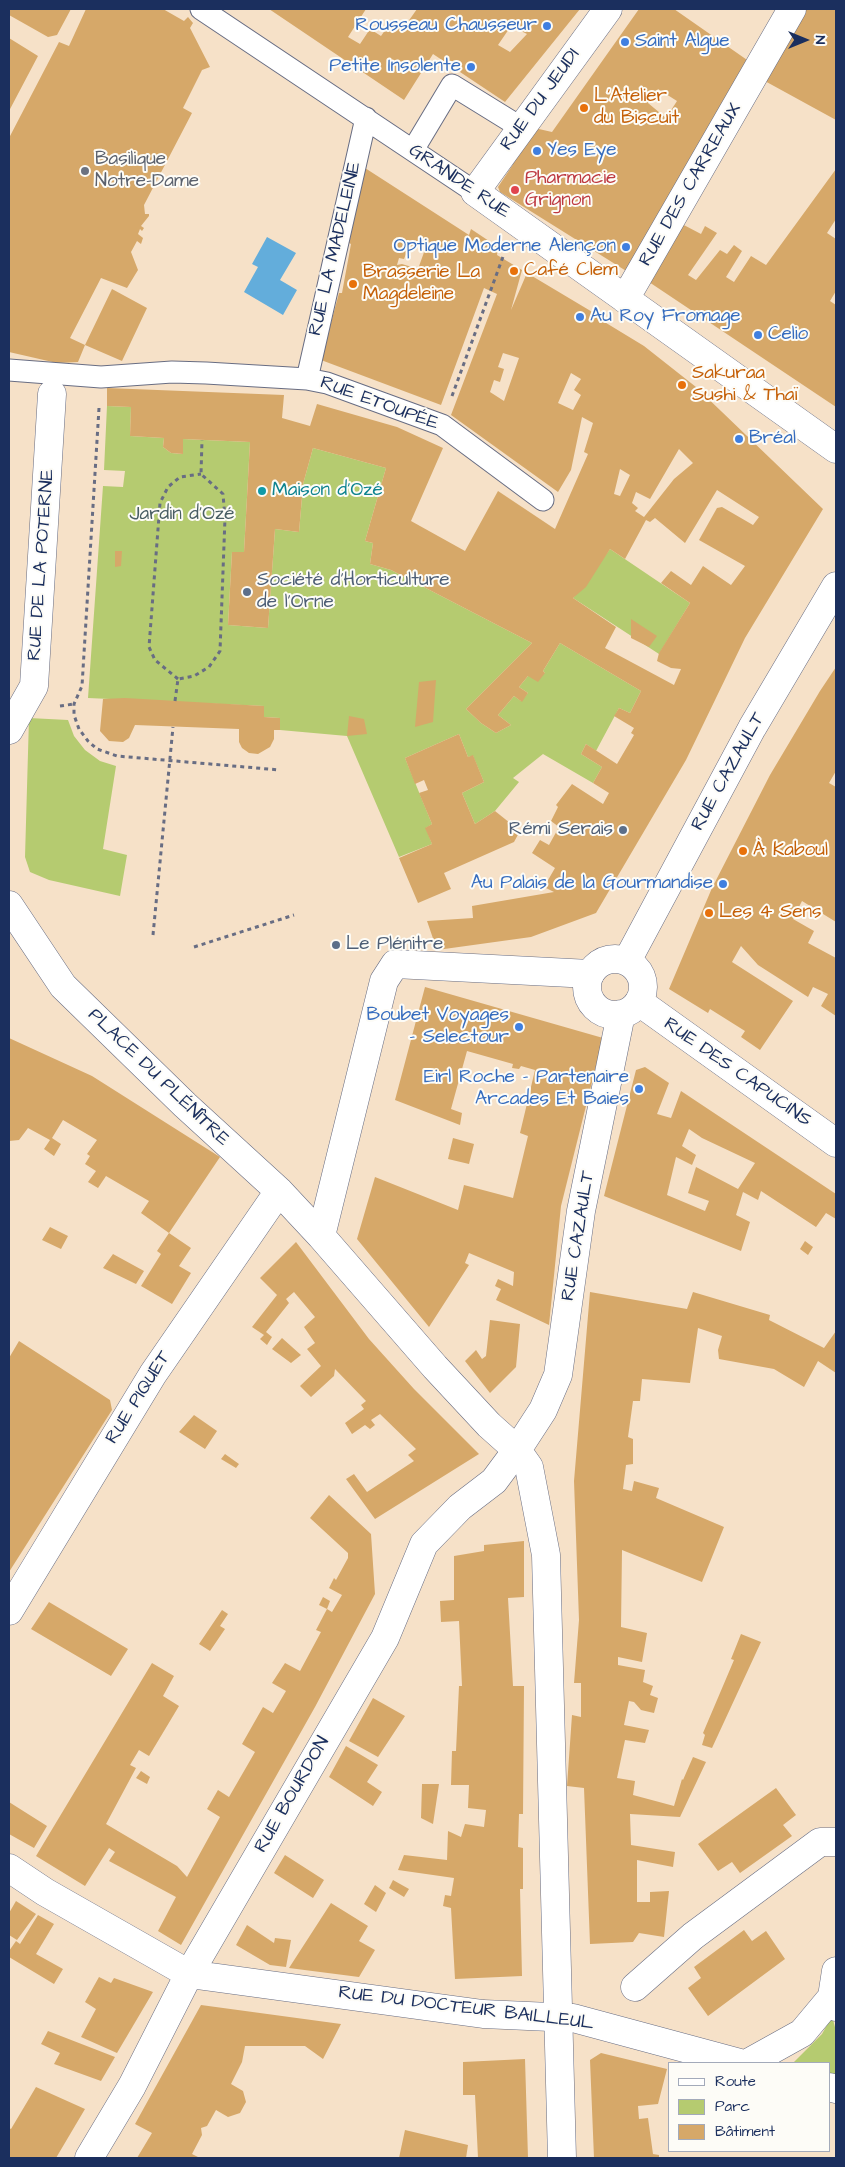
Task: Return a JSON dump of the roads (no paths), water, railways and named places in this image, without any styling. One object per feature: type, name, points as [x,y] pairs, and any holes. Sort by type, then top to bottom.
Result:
[{"type":"street","name":"GRANDE RUE","points":[[200,9],[227,16],[366,118],[516,220],[836,449]]},
{"type":"street","name":"RUE DU JEUDI","points":[[475,192],[520,127],[608,9]]},
{"type":"street","name":"RUE DES CARREAUX","points":[[625,299],[792,9]]},
{"type":"street","points":[[413,150],[452,85],[520,127]]},
{"type":"street","name":"RUE LA MADELEINE","points":[[307,379],[366,118]]},
{"type":"street","points":[[9,370],[53,384]]},
{"type":"street","name":"RUE ETOUPÉE","points":[[53,384],[101,377],[172,372],[307,379],[328,383],[442,425],[542,500]]},
{"type":"street","name":"RUE DE LA POTERNE","points":[[9,730],[34,686],[53,384]]},
{"type":"street","name":"RUE CAZAULT","points":[[627,961],[752,728],[836,586]]},
{"type":"street","name":"PLACE DU PLÉNÎTRE","points":[[9,908],[63,986],[185,1105],[279,1191],[321,1236],[435,1367],[489,1425],[517,1450],[529,1467],[546,1555],[557,2016]]},
{"type":"street","points":[[619,959],[627,961],[641,975],[642,994],[630,1008],[612,1015],[595,1007],[587,992],[590,974],[603,962],[619,959]]},
{"type":"street","points":[[321,1236],[384,981],[396,964],[590,974]]},
{"type":"street","name":"RUE CAZAULT","points":[[517,1450],[542,1410],[558,1375],[581,1211],[630,1008]]},
{"type":"street","name":"RUE DES CAPUCINS","points":[[630,1008],[836,1143]]},
{"type":"street","name":"RUE PIQUET","points":[[9,1611],[153,1374],[279,1191]]},
{"type":"street","name":"RUE BOURDON","points":[[89,2158],[132,2086],[189,1974],[385,1638],[424,1544],[460,1507],[494,1481],[517,1450]]},
{"type":"street","points":[[635,1987],[693,1936],[820,1842],[836,1842]]},
{"type":"street","points":[[9,1868],[45,1892],[189,1974]]},
{"type":"street","name":"RUE DU DOCTEUR BAILLEUL","points":[[189,1974],[483,2014],[557,2016],[596,2023],[736,2062]]},
{"type":"street","points":[[750,2062],[802,2034],[835,1992]]},
{"type":"street","points":[[557,2016],[562,2158]]},
{"type":"water","points":[[267,237],[296,253],[280,280],[297,290],[283,315],[244,292],[258,267],[252,264]]},
{"type":"place","name":"Rousseau Chausseur","points":[[547,26]]},
{"type":"place","name":"Saint Algue","points":[[625,42]]},
{"type":"place","name":"Petite Insolente","points":[[471,67]]},
{"type":"place","name":"L’Atelier du Biscuit","points":[[584,108]]},
{"type":"place","name":"Yes Eye","points":[[537,151]]},
{"type":"place","name":"Basilique Notre-Dame","points":[[85,171]]},
{"type":"place","name":"Pharmacie Grignon","points":[[515,190]]},
{"type":"place","name":"Optique Moderne Alençon","points":[[626,247]]},
{"type":"place","name":"Café Clem","points":[[514,271]]},
{"type":"place","name":"Brasserie La Magdeleine","points":[[353,284]]},
{"type":"place","name":"Au Roy Fromage","points":[[580,317]]},
{"type":"place","name":"Celio","points":[[758,335]]},
{"type":"place","name":"Sakuraa Sushi & Thaï","points":[[682,385]]},
{"type":"place","name":"Bréal","points":[[739,439]]},
{"type":"place","name":"Maison d'Ozé","points":[[262,491]]},
{"type":"place","name":"Société d'Horticulture de l'Orne","points":[[247,592]]},
{"type":"place","name":"Rémi Serais","points":[[623,830]]},
{"type":"place","name":"À Kaboul","points":[[743,851]]},
{"type":"place","name":"Au Palais de la Gourmandise","points":[[723,884]]},
{"type":"place","name":"Les 4 Sens","points":[[709,913]]},
{"type":"place","name":"Le Plénitre","points":[[336,945]]},
{"type":"place","name":"Boubet Voyages - Selectour","points":[[519,1027]]},
{"type":"place","name":"Eirl Roche - Partenaire Arcades Et Baies","points":[[639,1089]]},
{"type":"park label","name":"Jardin d'Ozé","points":[[182,515]]}]
